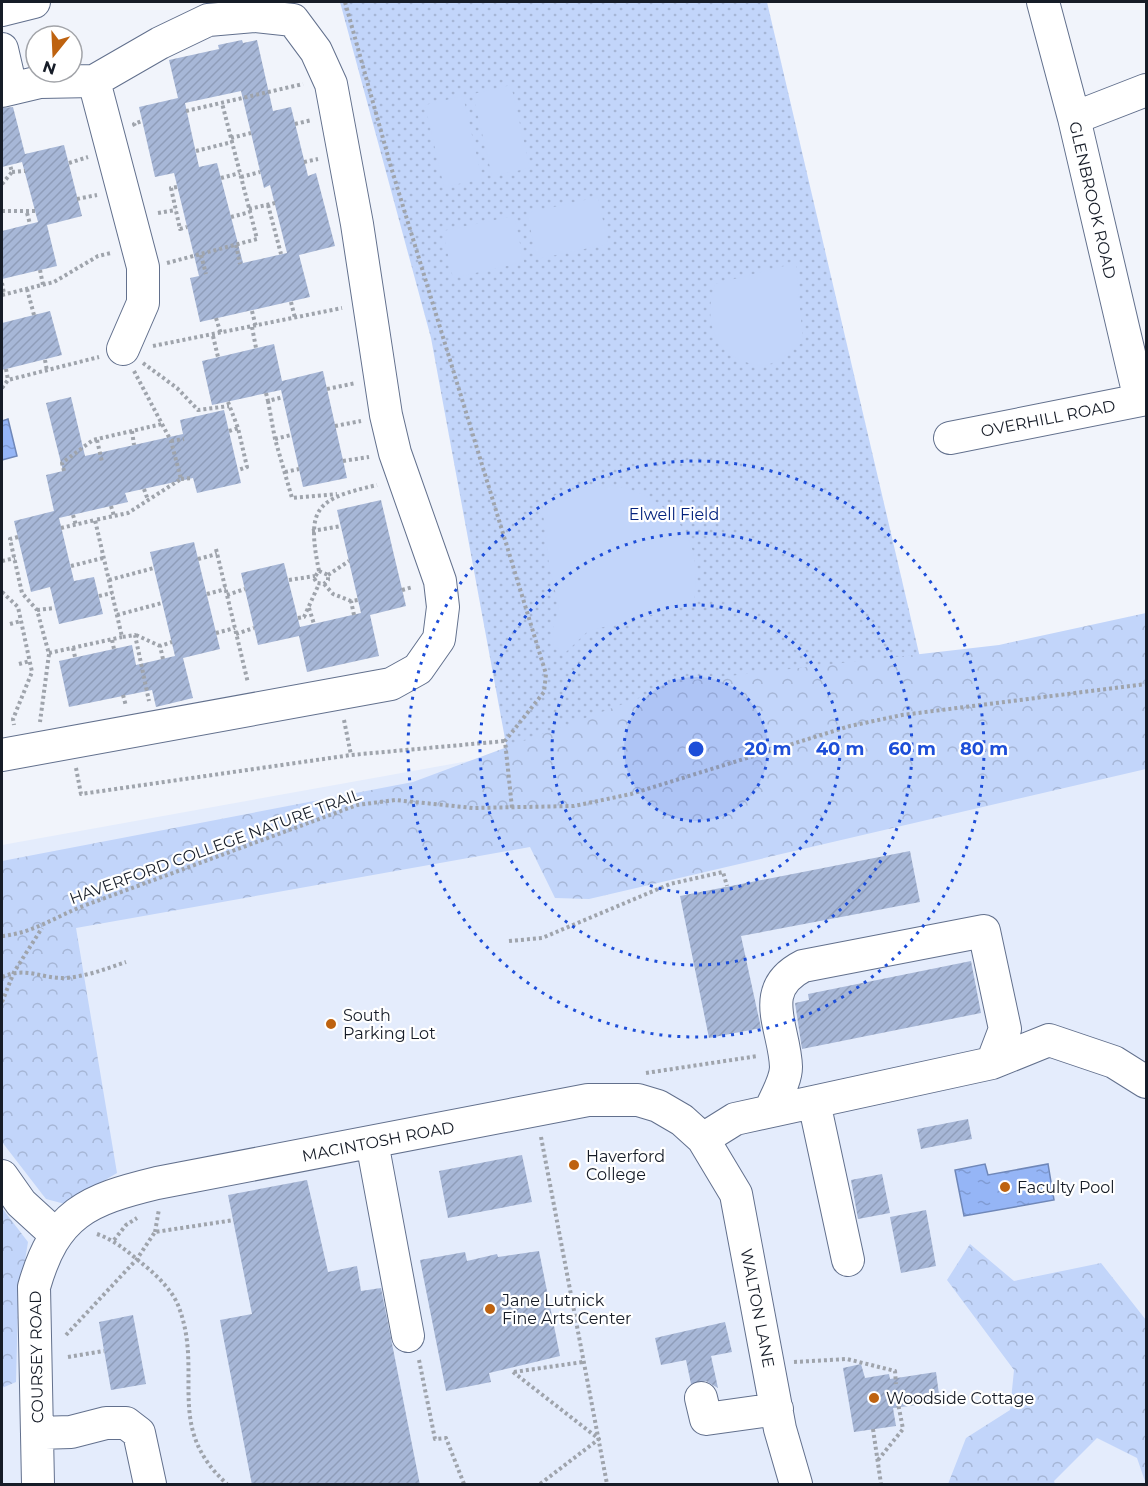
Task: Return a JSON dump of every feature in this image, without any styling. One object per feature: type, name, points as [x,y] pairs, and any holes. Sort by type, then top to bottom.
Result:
[{"type":"street","points":[[2,10],[33,2]]},
{"type":"street","name":"GLENBROOK ROAD","points":[[1043,2],[1143,399]]},
{"type":"street","points":[[2,49],[6,90],[40,82],[94,81],[160,43],[208,20],[254,16],[293,20],[316,51],[328,78],[345,153],[366,303],[386,416],[404,478],[440,581],[443,607],[439,639],[418,669],[391,684],[22,752]]},
{"type":"street","points":[[94,81],[141,258],[143,303],[123,349]]},
{"type":"street","points":[[1074,118],[1146,90]]},
{"type":"street","name":"OVERHILL ROAD","points":[[950,438],[1143,399]]},
{"type":"street","points":[[770,1111],[786,1069],[775,1006],[780,986],[789,973],[803,966],[984,931],[1005,1029],[992,1063]]},
{"type":"street","points":[[703,1139],[735,1119],[992,1063],[1049,1040],[1114,1062],[1146,1082]]},
{"type":"street","points":[[1114,1062],[1146,1057]]},
{"type":"street","name":"MACINTOSH ROAD","points":[[56,1235],[82,1208],[126,1190],[588,1100],[638,1100],[658,1106],[682,1120],[703,1139]]},
{"type":"street","points":[[813,1102],[848,1260]]},
{"type":"street","name":"WALTON LANE","points":[[703,1139],[736,1194],[777,1408],[796,1485]]},
{"type":"street","points":[[372,1142],[408,1336]]},
{"type":"street","points":[[2,1176],[21,1203],[56,1235]]},
{"type":"street","name":"COURSEY ROAD","points":[[38,1485],[34,1287],[42,1260],[56,1235]]},
{"type":"street","points":[[701,1398],[706,1419],[777,1408]]},
{"type":"street","points":[[38,1434],[71,1432],[106,1423],[126,1423],[139,1433],[150,1485]]},
{"type":"path","points":[[345,2],[391,167],[546,674],[544,692],[506,741],[512,808]]},
{"type":"path","points":[[186,111],[328,78]]},
{"type":"path","points":[[235,92],[236,100]]},
{"type":"path","points":[[196,101],[198,109]]},
{"type":"path","points":[[2,284],[3,295],[54,282],[98,256],[141,258],[201,255],[257,239],[222,104]]},
{"type":"path","points":[[196,151],[251,133]]},
{"type":"path","points":[[10,165],[12,172]]},
{"type":"path","points":[[2,184],[12,172],[25,171]]},
{"type":"path","points":[[221,178],[260,172]]},
{"type":"path","points":[[177,187],[171,188],[180,229],[188,227]]},
{"type":"path","points":[[231,216],[275,203]]},
{"type":"path","points":[[268,205],[281,254]]},
{"type":"path","points":[[2,211],[27,213],[35,211]]},
{"type":"path","points":[[27,213],[30,224]]},
{"type":"path","points":[[277,242],[285,241]]},
{"type":"path","points":[[236,245],[240,264]]},
{"type":"path","points":[[201,255],[206,274]]},
{"type":"path","points":[[40,270],[44,285]]},
{"type":"path","points":[[27,289],[34,315]]},
{"type":"path","points":[[291,302],[295,318]]},
{"type":"path","points":[[2,388],[8,380],[123,349],[169,345],[366,303]]},
{"type":"path","points":[[252,311],[256,348]]},
{"type":"path","points":[[216,318],[221,334]]},
{"type":"path","points":[[213,336],[218,357]]},
{"type":"path","points":[[123,349],[177,388],[198,410],[228,404],[238,428],[247,467],[238,470]]},
{"type":"path","points":[[123,349],[171,441],[181,479]]},
{"type":"path","points":[[45,360],[47,371]]},
{"type":"path","points":[[6,369],[8,380]]},
{"type":"path","points":[[266,393],[275,439],[292,498],[338,494],[404,478]]},
{"type":"path","points":[[268,401],[283,397]]},
{"type":"path","points":[[64,471],[62,463],[97,440],[162,424]]},
{"type":"path","points":[[229,431],[238,428]]},
{"type":"path","points":[[132,431],[135,445]]},
{"type":"path","points":[[275,439],[291,435]]},
{"type":"path","points":[[171,441],[184,439]]},
{"type":"path","points":[[97,440],[102,462]]},
{"type":"path","points":[[285,472],[299,469]]},
{"type":"path","points":[[61,528],[128,513],[181,479],[194,478]]},
{"type":"path","points":[[144,489],[148,500]]},
{"type":"path","points":[[289,580],[315,576],[319,571],[312,531],[318,512],[338,494]]},
{"type":"path","points":[[111,506],[114,516]]},
{"type":"path","points":[[73,514],[76,525]]},
{"type":"path","points":[[95,520],[122,637]]},
{"type":"path","points":[[312,531],[341,525]]},
{"type":"path","points":[[18,537],[10,538],[22,593],[37,610],[49,654],[39,716],[22,752]]},
{"type":"path","points":[[198,559],[217,552],[255,710]]},
{"type":"path","points":[[2,561],[15,558]]},
{"type":"path","points":[[71,566],[104,558]]},
{"type":"path","points":[[328,574],[349,561]]},
{"type":"path","points":[[109,580],[154,568]]},
{"type":"path","points":[[319,571],[328,574]]},
{"type":"path","points":[[298,618],[304,617],[322,584],[328,580],[328,574]]},
{"type":"path","points":[[19,576],[27,575]]},
{"type":"path","points":[[315,576],[333,594],[351,601],[358,600]]},
{"type":"path","points":[[207,594],[226,589]]},
{"type":"path","points":[[227,595],[245,589]]},
{"type":"path","points":[[2,592],[18,607],[32,672],[13,719],[22,752]]},
{"type":"path","points":[[99,596],[112,593]]},
{"type":"path","points":[[351,601],[354,615]]},
{"type":"path","points":[[117,615],[162,603]]},
{"type":"path","points":[[37,610],[55,608]]},
{"type":"path","points":[[309,608],[314,624]]},
{"type":"path","points":[[10,624],[21,621]]},
{"type":"path","points":[[216,633],[235,628]]},
{"type":"path","points":[[236,634],[254,628]]},
{"type":"path","points":[[49,654],[135,634],[160,646],[172,642]]},
{"type":"path","points":[[135,634],[155,728]]},
{"type":"path","points":[[112,640],[114,649]]},
{"type":"path","points":[[160,646],[163,658]]},
{"type":"path","points":[[73,648],[75,657]]},
{"type":"path","points":[[20,664],[30,661]]},
{"type":"path","name":"HAVERFORD COLLEGE NATURE TRAIL","points":[[2,936],[24,934],[43,927],[55,918],[86,905],[357,805],[395,800],[444,806],[512,808],[574,806],[603,801],[850,726],[902,715],[1146,684]]},
{"type":"path","points":[[339,695],[351,755]]},
{"type":"path","points":[[81,794],[351,755],[506,741]]},
{"type":"path","points":[[508,941],[542,938],[670,884],[723,872],[727,886]]},
{"type":"path","points":[[2,1002],[14,972],[43,927]]},
{"type":"path","points":[[2,977],[14,972],[66,978],[93,973],[126,962]]},
{"type":"path","points":[[643,1074],[758,1056]]},
{"type":"path","points":[[535,1110],[607,1485]]},
{"type":"path","points":[[66,1335],[137,1259],[155,1232],[158,1201]]},
{"type":"path","points":[[155,1232],[234,1220]]},
{"type":"path","points":[[87,1234],[94,1233],[114,1240],[155,1274],[178,1304],[188,1350],[188,1417],[193,1438],[204,1458],[227,1485]]},
{"type":"path","points":[[408,1336],[415,1342],[435,1439],[446,1438],[465,1485]]},
{"type":"path","points":[[68,1357],[104,1351]]},
{"type":"path","points":[[768,1364],[848,1359],[895,1371],[896,1384]]},
{"type":"path","points":[[583,1362],[513,1372],[599,1439]]},
{"type":"path","points":[[878,1460],[903,1429],[897,1398]]},
{"type":"path","points":[[873,1430],[881,1485]]},
{"type":"path","points":[[540,1485],[599,1439]]},
{"type":"shaded area","name":"Haverford College","points":[[1146,639],[1146,1484],[2,1484],[2,845]]},
{"type":"green space","name":"Elwell Field","points":[[340,2],[767,2],[925,679],[508,755],[431,338]]},
{"type":"green space","points":[[511,85],[530,168],[492,176],[473,94]]},
{"type":"green space","points":[[463,96],[482,179],[444,187],[425,105]]},
{"type":"green space","points":[[598,197],[608,244],[537,259],[527,213]]},
{"type":"green space","points":[[514,216],[524,262],[453,278],[443,231]]},
{"type":"green space","points":[[796,263],[803,342],[767,365],[750,363],[730,354],[722,347],[712,328],[710,306],[715,284]]},
{"type":"green space","points":[[603,485],[634,491],[648,497],[673,516],[683,528],[690,542],[695,563],[694,604],[588,631],[565,653],[549,642],[559,608],[549,565],[542,504],[563,492]]},
{"type":"green space","points":[[1146,613],[1146,769],[589,899],[555,898],[530,847],[76,928],[117,1173],[65,1204],[46,1199],[2,1142],[2,861],[413,782],[685,681],[999,645]]},
{"type":"green space","points":[[2,1208],[28,1242],[18,1304],[16,1382],[2,1388]]},
{"type":"green space","points":[[970,1244],[1014,1281],[1101,1263],[1146,1320],[1146,1484],[1137,1458],[1097,1438],[1054,1481],[1055,1484],[948,1484],[966,1438],[1010,1410],[1014,1370],[947,1280]]},
{"type":"water","points":[[8,419],[17,456],[2,460],[2,421]]},
{"type":"water","name":"Faculty Pool","points":[[985,1164],[988,1175],[1048,1164],[1054,1200],[964,1216],[955,1170]]},
{"type":"building","points":[[242,40],[243,43],[257,40],[273,111],[291,107],[308,176],[316,173],[335,246],[299,255],[310,297],[200,322],[190,278],[199,276],[174,173],[155,177],[139,107],[178,98],[169,60],[219,49],[218,45]],"holes":[[[241,91],[264,188],[270,185],[287,253],[243,263],[217,163],[199,167],[185,103]]]},
{"type":"building","points":[[13,107],[25,154],[64,145],[82,216],[47,225],[57,266],[2,279],[2,231],[38,222],[22,162],[2,167],[2,108]]},
{"type":"building","points":[[50,311],[62,355],[2,370],[2,323]]},
{"type":"building","points":[[274,344],[282,381],[323,371],[347,478],[303,487],[281,390],[212,405],[202,361]]},
{"type":"building","points":[[71,397],[85,456],[183,434],[180,420],[224,410],[241,483],[197,493],[193,478],[125,493],[128,502],[59,518],[74,581],[94,577],[103,614],[59,624],[50,587],[31,592],[14,521],[54,511],[46,475],[63,471],[46,403]]},
{"type":"building","points":[[381,500],[406,606],[370,615],[379,656],[307,672],[299,636],[258,645],[241,573],[284,563],[300,627],[361,613],[337,510]]},
{"type":"building","points":[[194,542],[220,649],[183,658],[193,698],[156,707],[152,690],[69,707],[59,661],[132,645],[136,665],[175,656],[150,552]]},
{"type":"building","points":[[910,851],[920,902],[741,936],[761,1028],[709,1038],[680,896]]},
{"type":"building","points":[[971,961],[981,1013],[802,1049],[795,1003],[809,1000],[808,994]]},
{"type":"building","points":[[968,1119],[972,1139],[921,1149],[917,1129]]},
{"type":"building","points":[[522,1155],[532,1202],[448,1218],[439,1171]]},
{"type":"building","points":[[882,1174],[890,1213],[858,1219],[851,1180]]},
{"type":"building","points":[[307,1180],[328,1272],[357,1266],[361,1291],[381,1288],[420,1485],[252,1485],[220,1320],[252,1314],[228,1195]]},
{"type":"building","points":[[926,1210],[936,1266],[901,1273],[890,1217]]},
{"type":"building","name":"Jane Lutnick Fine Arts Center","points":[[539,1251],[560,1356],[489,1373],[491,1382],[446,1391],[420,1260],[465,1252],[467,1261],[497,1254],[498,1257]]},
{"type":"building","points":[[133,1315],[146,1384],[111,1390],[99,1322]]},
{"type":"building","points":[[725,1322],[732,1352],[711,1356],[718,1388],[706,1381],[691,1384],[686,1360],[661,1365],[655,1338]]},
{"type":"building","name":"Woodside Cottage","points":[[861,1364],[865,1378],[889,1374],[890,1379],[936,1372],[940,1402],[893,1408],[896,1426],[854,1432],[843,1368]]},
{"type":"place","name":"South Parking Lot","points":[[331,1024]]},
{"type":"place","name":"Haverford College","points":[[574,1165]]},
{"type":"place","name":"Faculty Pool","points":[[1005,1187]]},
{"type":"place","name":"Jane Lutnick Fine Arts Center","points":[[490,1309]]},
{"type":"place","name":"Woodside Cottage","points":[[874,1398]]}]
